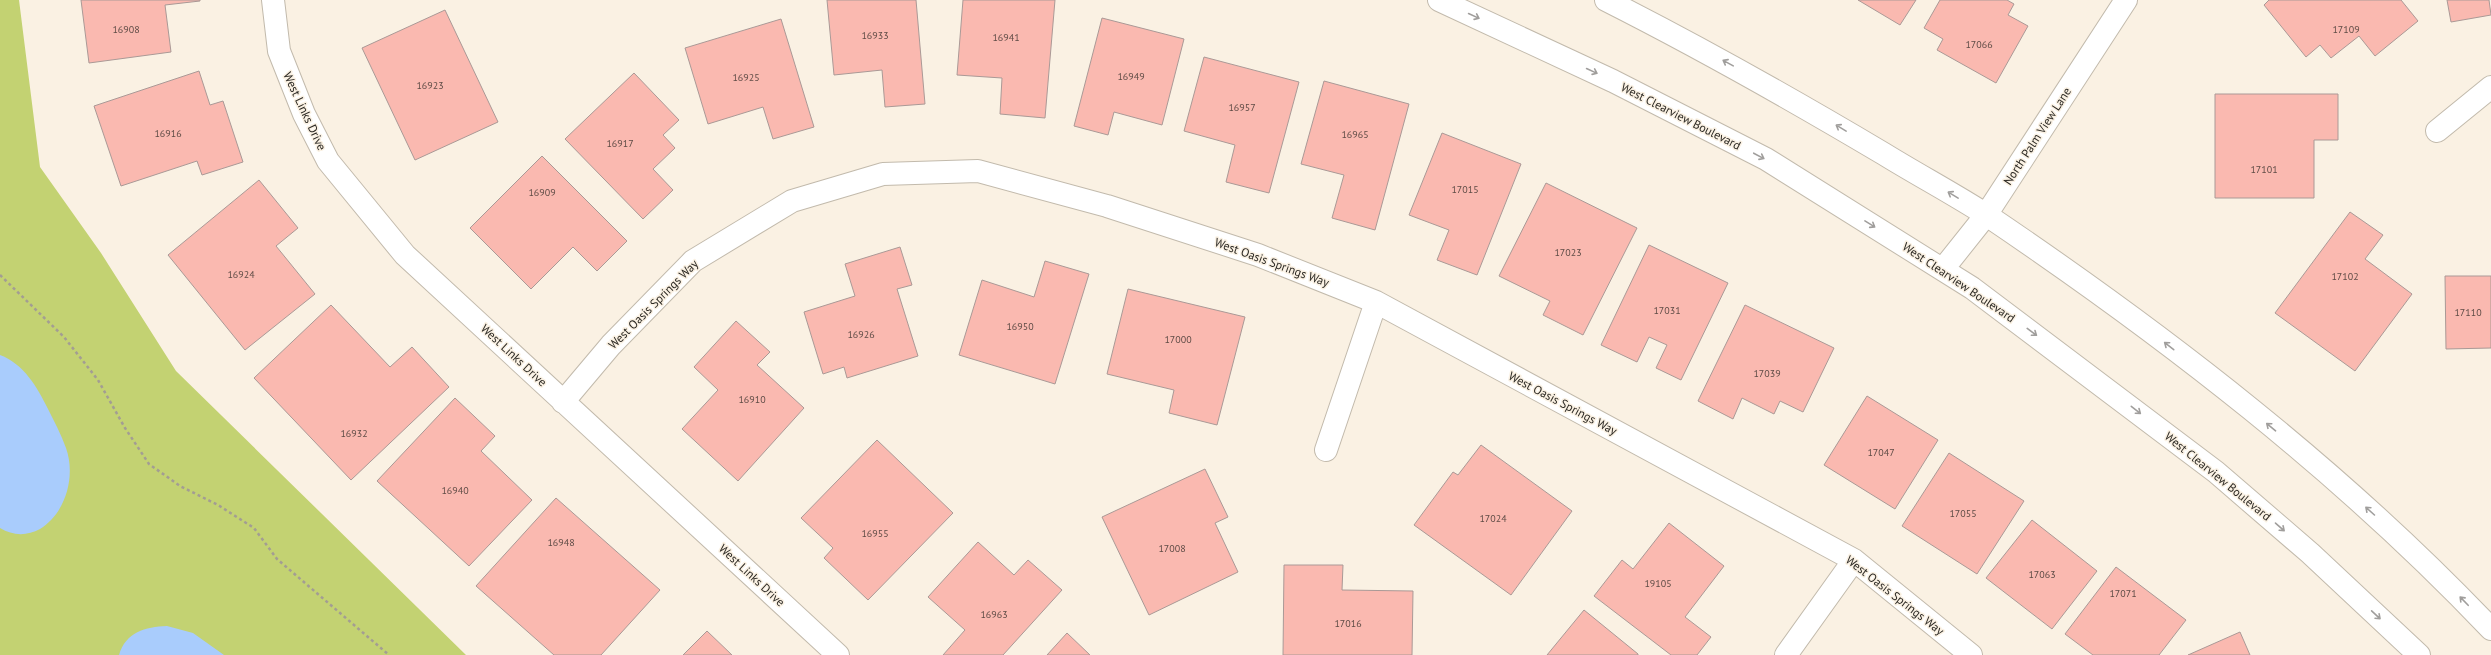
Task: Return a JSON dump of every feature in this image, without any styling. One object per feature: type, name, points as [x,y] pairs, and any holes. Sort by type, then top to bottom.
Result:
[{"type":"street","name":"West Links Drive","points":[[273,0],[279,51],[304,114],[328,161],[405,255],[838,655]]},
{"type":"street","name":"West Clearview Boulevard","points":[[1439,0],[1613,80],[1766,160],[1943,269],[2121,398],[2216,472],[2310,553],[2419,655]]},
{"type":"street","points":[[1606,0],[1711,54],[1783,94],[1986,215],[2147,329],[2258,416],[2371,511],[2450,586],[2491,629]]},
{"type":"street","name":"North Palm View Lane","points":[[1943,269],[1986,215],[2126,0]]},
{"type":"street","points":[[2437,131],[2491,87]]},
{"type":"street","name":"West Oasis Springs Way","points":[[564,402],[612,345],[693,261],[792,201],[883,174],[978,172],[1107,206],[1258,255],[1376,302],[1854,560],[1971,655]]},
{"type":"street","points":[[1326,450],[1376,302]]},
{"type":"street","points":[[1786,655],[1854,560]]},
{"type":"path","points":[[0,275],[64,337],[88,368],[149,464],[180,486],[218,505],[254,528],[277,559],[389,655]]},
{"type":"green space","points":[[0,0],[19,0],[40,167],[101,253],[176,371],[466,655],[0,655]]},
{"type":"water","points":[[0,355],[16,364],[29,377],[44,401],[60,433],[69,459],[69,482],[62,504],[49,522],[40,529],[25,534],[10,533],[0,528]]},
{"type":"water","points":[[167,626],[193,633],[224,655],[119,655],[126,641],[137,632]]},
{"type":"building","points":[[81,0],[200,1],[165,5],[171,52],[89,63]]},
{"type":"building","points":[[827,0],[916,0],[925,104],[885,107],[882,70],[834,75]]},
{"type":"building","points":[[963,0],[1055,0],[1045,118],[1000,114],[1002,78],[957,75]]},
{"type":"building","points":[[1858,0],[1916,0],[1900,25]]},
{"type":"building","points":[[1940,0],[2007,0],[2014,4],[2008,15],[2028,26],[1996,83],[1937,50],[1943,39],[1924,28]]},
{"type":"building","points":[[2269,0],[2401,0],[2418,21],[2375,56],[2359,36],[2331,58],[2320,45],[2306,57],[2264,5]]},
{"type":"building","points":[[2447,0],[2489,0],[2491,15],[2451,22]]},
{"type":"building","points":[[445,10],[498,122],[415,160],[362,48]]},
{"type":"building","points":[[1102,18],[1184,39],[1162,125],[1114,112],[1108,135],[1074,126]]},
{"type":"building","points":[[781,19],[814,127],[773,139],[763,107],[708,124],[685,48]]},
{"type":"building","points":[[1204,57],[1299,82],[1269,193],[1226,182],[1235,145],[1184,131]]},
{"type":"building","points":[[199,71],[210,105],[223,101],[243,162],[202,175],[197,161],[121,186],[94,106]]},
{"type":"building","points":[[634,73],[679,120],[663,135],[675,148],[653,169],[673,190],[643,219],[565,139]]},
{"type":"building","points":[[1324,81],[1409,104],[1375,230],[1332,218],[1344,175],[1301,164]]},
{"type":"building","points":[[2215,94],[2338,94],[2338,140],[2314,140],[2314,198],[2215,198]]},
{"type":"building","points":[[1442,133],[1521,164],[1477,275],[1437,260],[1449,230],[1409,215]]},
{"type":"building","points":[[542,156],[627,241],[597,271],[573,247],[531,289],[470,228]]},
{"type":"building","points":[[259,180],[298,228],[276,246],[315,294],[245,350],[168,255]]},
{"type":"building","points":[[1546,183],[1637,228],[1583,335],[1543,315],[1550,301],[1499,276]]},
{"type":"building","points":[[2350,212],[2383,235],[2365,259],[2412,294],[2355,371],[2275,313]]},
{"type":"building","points":[[1649,245],[1728,283],[1681,380],[1656,368],[1667,345],[1649,337],[1637,362],[1601,345]]},
{"type":"building","points":[[900,247],[912,285],[897,289],[918,356],[847,378],[844,367],[823,374],[804,312],[855,296],[845,264]]},
{"type":"building","points":[[1045,261],[1089,274],[1055,384],[959,355],[982,280],[1034,297]]},
{"type":"building","points":[[2445,276],[2491,276],[2491,348],[2446,349]]},
{"type":"building","points":[[1128,289],[1245,317],[1217,425],[1169,413],[1174,390],[1107,374]]},
{"type":"building","points":[[331,305],[390,367],[412,347],[449,387],[351,480],[254,378]]},
{"type":"building","points":[[1745,305],[1834,348],[1803,412],[1780,401],[1774,414],[1742,398],[1733,419],[1698,401]]},
{"type":"building","points":[[736,321],[770,352],[757,365],[804,408],[738,481],[682,429],[718,390],[694,367]]},
{"type":"building","points":[[1867,396],[1938,440],[1895,509],[1824,465]]},
{"type":"building","points":[[455,398],[495,436],[481,451],[532,500],[469,566],[377,481]]},
{"type":"building","points":[[877,440],[953,513],[868,600],[824,558],[833,548],[801,518]]},
{"type":"building","points":[[1481,445],[1572,511],[1511,595],[1414,525],[1453,472],[1458,475]]},
{"type":"building","points":[[1949,453],[2024,501],[1977,574],[1902,526]]},
{"type":"building","points":[[1205,469],[1228,517],[1215,523],[1238,572],[1149,615],[1102,517]]},
{"type":"building","points":[[556,498],[660,590],[601,655],[554,655],[476,586]]},
{"type":"building","points":[[2032,520],[2097,571],[2052,629],[1986,578]]},
{"type":"building","points":[[1669,523],[1724,566],[1685,617],[1711,637],[1697,655],[1671,655],[1594,596],[1622,560],[1633,569]]},
{"type":"building","points":[[978,542],[1014,575],[1028,560],[1062,590],[1003,655],[943,655],[965,630],[928,597]]},
{"type":"building","points":[[1284,565],[1343,565],[1342,590],[1413,591],[1412,655],[1283,655]]},
{"type":"building","points":[[2116,567],[2186,620],[2159,655],[2093,655],[2065,634]]},
{"type":"building","points":[[1584,610],[1638,654],[1638,655],[1547,655]]},
{"type":"building","points":[[707,631],[732,655],[683,655]]},
{"type":"building","points":[[2240,632],[2250,655],[2188,655]]},
{"type":"building","points":[[1067,633],[1090,655],[1047,655]]}]
